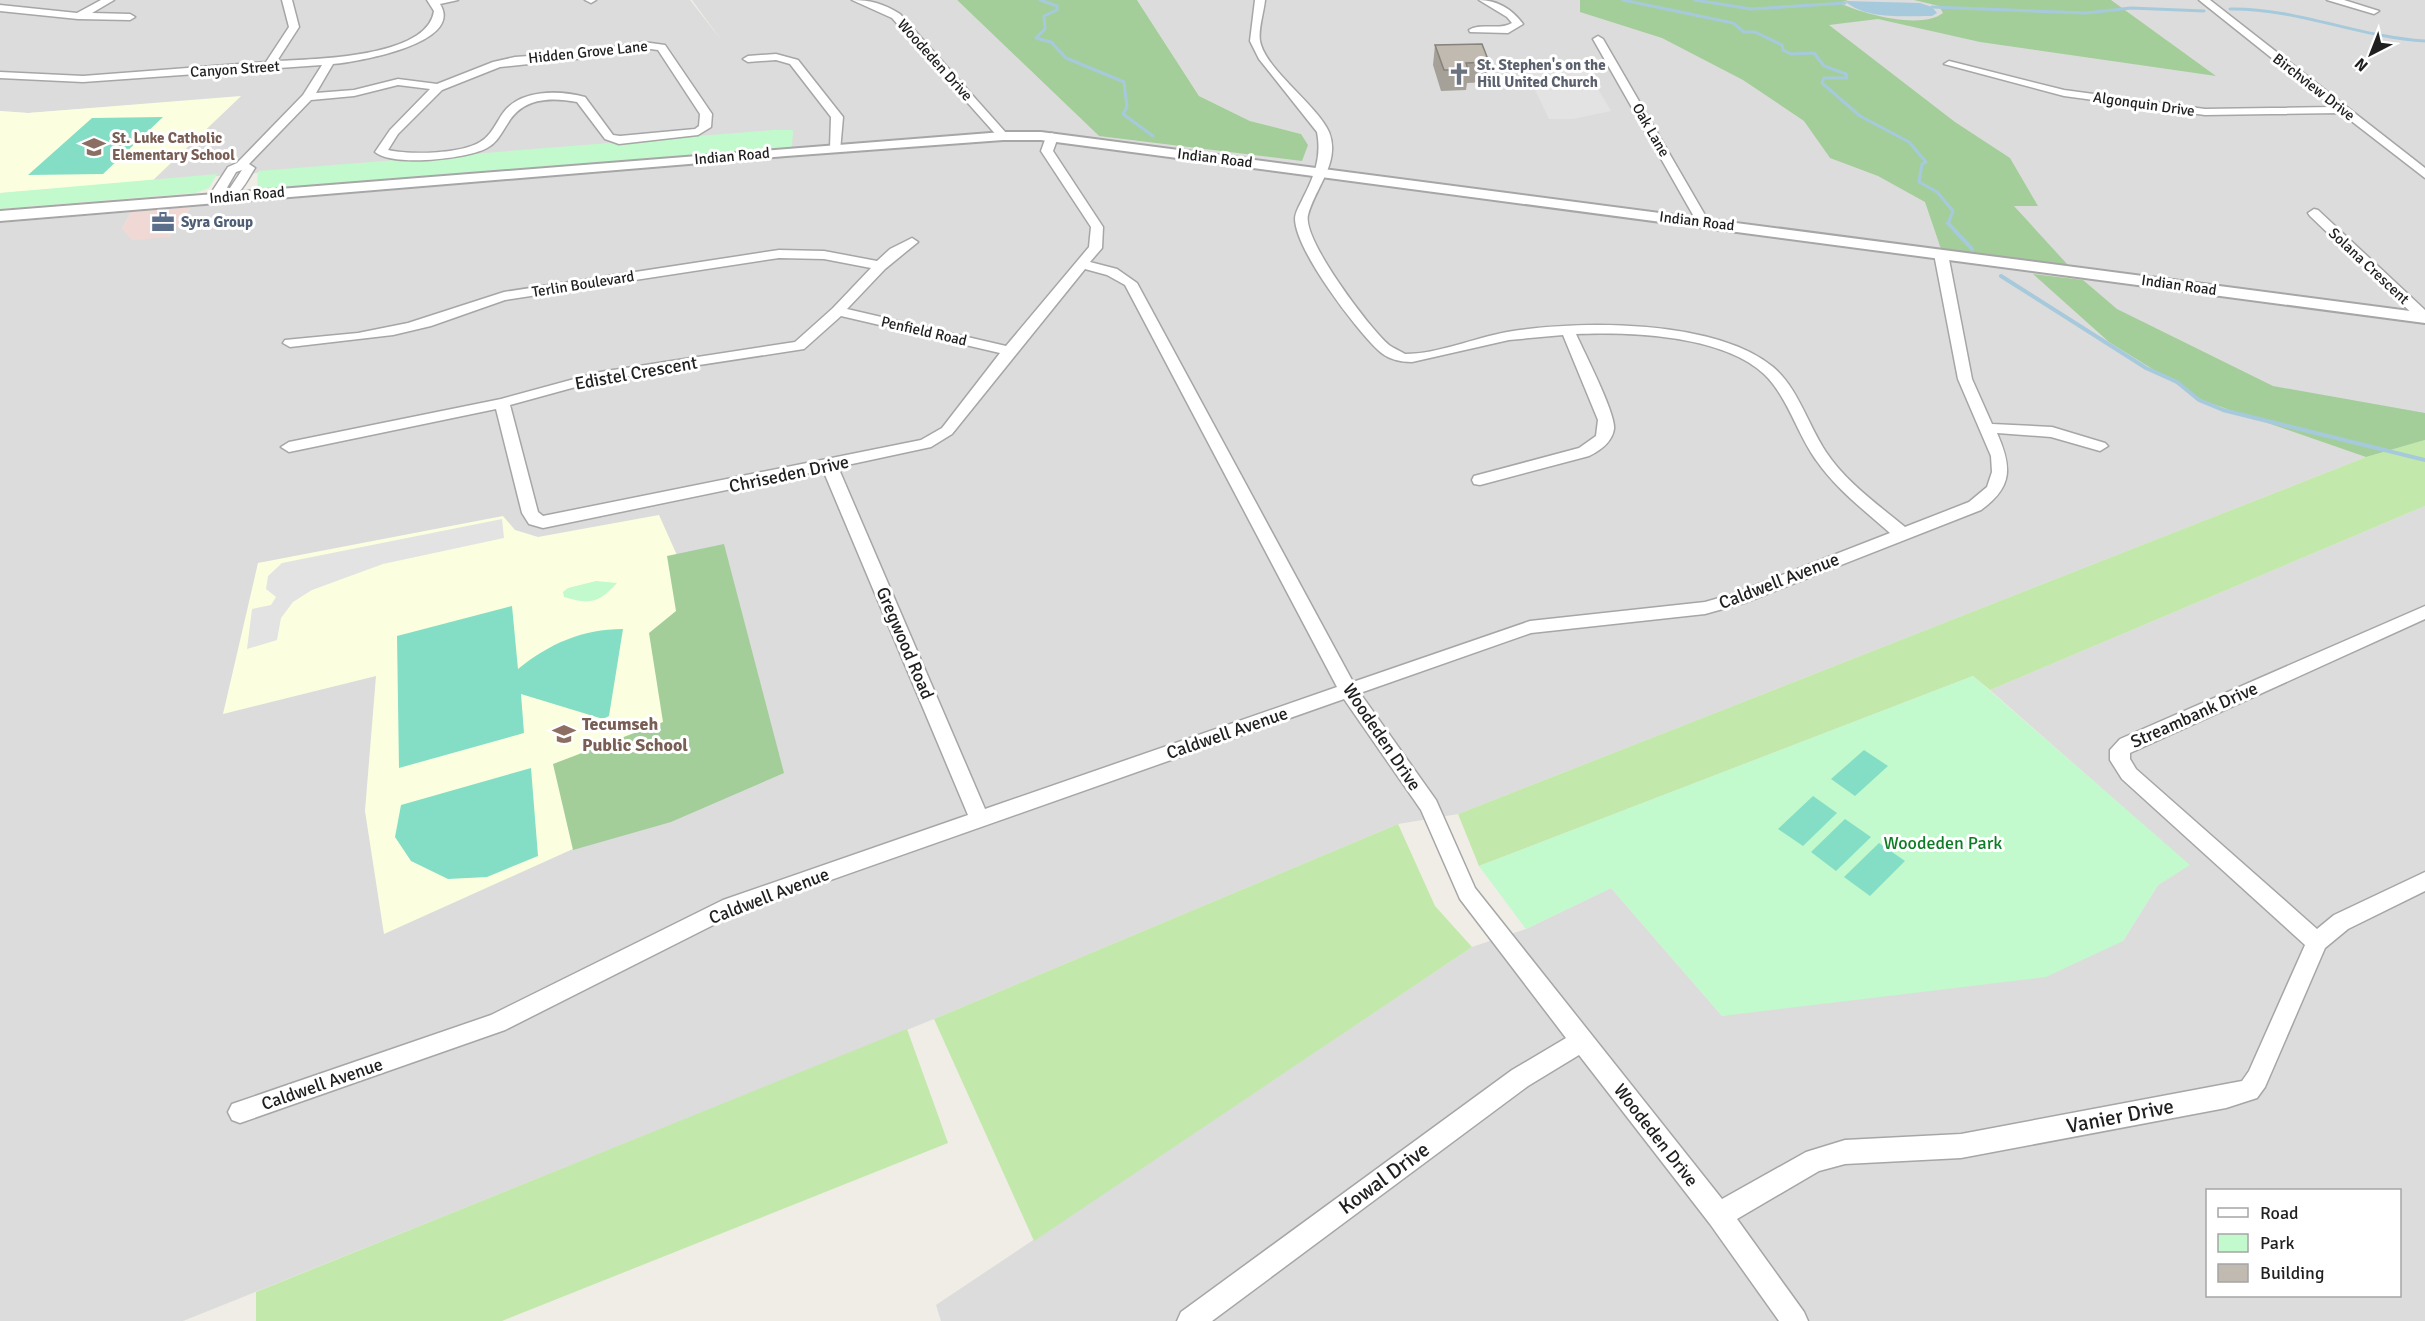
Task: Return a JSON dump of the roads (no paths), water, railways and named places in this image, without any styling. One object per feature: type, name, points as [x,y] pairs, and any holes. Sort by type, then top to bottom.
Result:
[{"type":"street","points":[[78,16],[109,0]]},
{"type":"street","points":[[269,66],[294,27],[292,12],[287,0]]},
{"type":"street","points":[[435,1],[453,0]]},
{"type":"street","name":"Woodeden Drive","points":[[856,0],[881,7],[896,16],[1003,136]]},
{"type":"street","points":[[1260,0],[1255,41],[1263,57],[1323,132],[1326,151],[1321,172],[1301,216],[1300,225],[1308,249],[1384,348],[1402,358],[1412,358],[1523,334],[1614,330],[1702,340],[1729,348],[1768,369],[1778,381],[1822,457],[1847,488],[1902,534]]},
{"type":"street","points":[[1474,30],[1508,30],[1518,24],[1511,15],[1484,0]]},
{"type":"street","name":"Birchview Drive","points":[[2204,0],[2425,174]]},
{"type":"street","points":[[2332,0],[2374,11]]},
{"type":"street","name":"Canyon Street","points":[[0,75],[62,80],[328,62],[380,53],[416,39],[438,20],[439,14],[435,1]]},
{"type":"street","points":[[0,9],[78,16],[130,17]]},
{"type":"street","name":"Oak Lane","points":[[1599,39],[1703,222]]},
{"type":"street","name":"Hidden Grove Lane","points":[[655,45],[661,47],[706,114],[706,120],[705,127],[698,132],[619,140],[609,137],[581,99],[571,96],[530,100],[515,106],[488,143],[474,150],[397,157],[381,152],[394,132],[438,88],[497,64],[515,60],[585,55],[655,45]]},
{"type":"street","points":[[748,59],[776,57],[794,62],[837,117],[836,148]]},
{"type":"street","points":[[221,197],[236,189],[249,168],[241,166],[308,97],[328,62]]},
{"type":"street","name":"Algonquin Drive","points":[[1949,64],[2064,93],[2205,112],[2343,110]]},
{"type":"street","points":[[308,97],[354,93],[398,82],[419,83],[438,88]]},
{"type":"street","name":"Indian Road","points":[[0,216],[836,148],[1003,136],[1052,136],[2425,318]]},
{"type":"street","points":[[1052,136],[1047,151],[1096,227],[1095,248],[1083,264]]},
{"type":"street","name":"Solana Crescent","points":[[2314,213],[2425,318]]},
{"type":"street","name":"Edistel Crescent","points":[[289,447],[502,403],[600,376],[784,350],[808,340],[880,266],[895,252],[912,242]]},
{"type":"street","name":"Terlin Boulevard","points":[[290,344],[324,342],[424,324],[477,303],[504,296],[778,254],[824,255],[880,266]]},
{"type":"street","name":"Caldwell Avenue","points":[[240,1112],[497,1023],[730,906],[1348,690],[1530,627],[1705,608],[1738,599],[1975,506],[1987,498],[1998,485],[2001,470],[1999,456],[1965,379],[1941,254]]},
{"type":"street","name":"Woodeden Drive","points":[[1083,264],[1112,272],[1130,283],[1348,690],[1429,806],[1467,893],[1500,939],[1719,1215],[1795,1321]]},
{"type":"street","name":"Chriseden Drive","points":[[502,403],[530,513],[535,520],[543,522],[926,444],[938,439],[947,431],[1009,351],[1083,264]]},
{"type":"street","name":"Penfield Road","points":[[838,311],[1009,351]]},
{"type":"street","points":[[1480,480],[1584,452],[1596,447],[1604,438],[1608,428],[1606,420],[1568,331]]},
{"type":"street","points":[[1986,428],[2052,432],[2100,446]]},
{"type":"street","name":"Gregwood Road","points":[[830,465],[980,820]]},
{"type":"street","name":"Streambank Drive","points":[[2317,942],[2129,774],[2120,760],[2120,750],[2127,744],[2425,612]]},
{"type":"street","name":"Vanier Drive","points":[[1719,1215],[1814,1160],[1845,1152],[1961,1146],[2249,1090],[2258,1079],[2317,942],[2340,922],[2425,881]]},
{"type":"street","name":"Kowal Drive","points":[[1190,1321],[1520,1078],[1582,1041]]},
{"type":"water","points":[[1845,1],[1920,3],[1932,7],[1937,13],[1932,16],[1886,16],[1864,11]]},
{"type":"waterway","points":[[1040,0],[1057,6],[1057,10],[1044,16],[1045,29],[1036,38],[1051,42],[1066,58],[1124,82],[1127,107],[1123,114],[1153,136]]},
{"type":"waterway","points":[[1623,0],[1733,23],[1744,32],[1755,32],[1782,45],[1783,50],[1791,54],[1814,53],[1824,66],[1846,74],[1847,78],[1824,78],[1822,83],[1860,116],[1909,142],[1926,162],[1922,164],[1919,182],[1937,192],[1953,211],[1948,223]]},
{"type":"waterway","points":[[1695,0],[1751,9],[1845,3]]},
{"type":"waterway","points":[[1932,7],[2086,13],[2131,8],[2204,11]]},
{"type":"waterway","points":[[2230,9],[2279,13],[2376,34],[2425,41]]},
{"type":"waterway","points":[[1948,223],[1972,249]]},
{"type":"waterway","points":[[2001,276],[2146,368],[2177,382],[2199,400],[2223,410],[2425,460]]},
{"type":"place","name":"St. Stephen's on the Hill United Church","points":[[1459,74]]},
{"type":"place","name":"St. Luke Catholic Elementary School","points":[[94,147]]},
{"type":"place","name":"Syra Group","points":[[163,222]]},
{"type":"place","name":"Tecumseh Public School","points":[[564,734]]},
{"type":"park label","name":"Woodeden Park","points":[[1943,843]]}]
